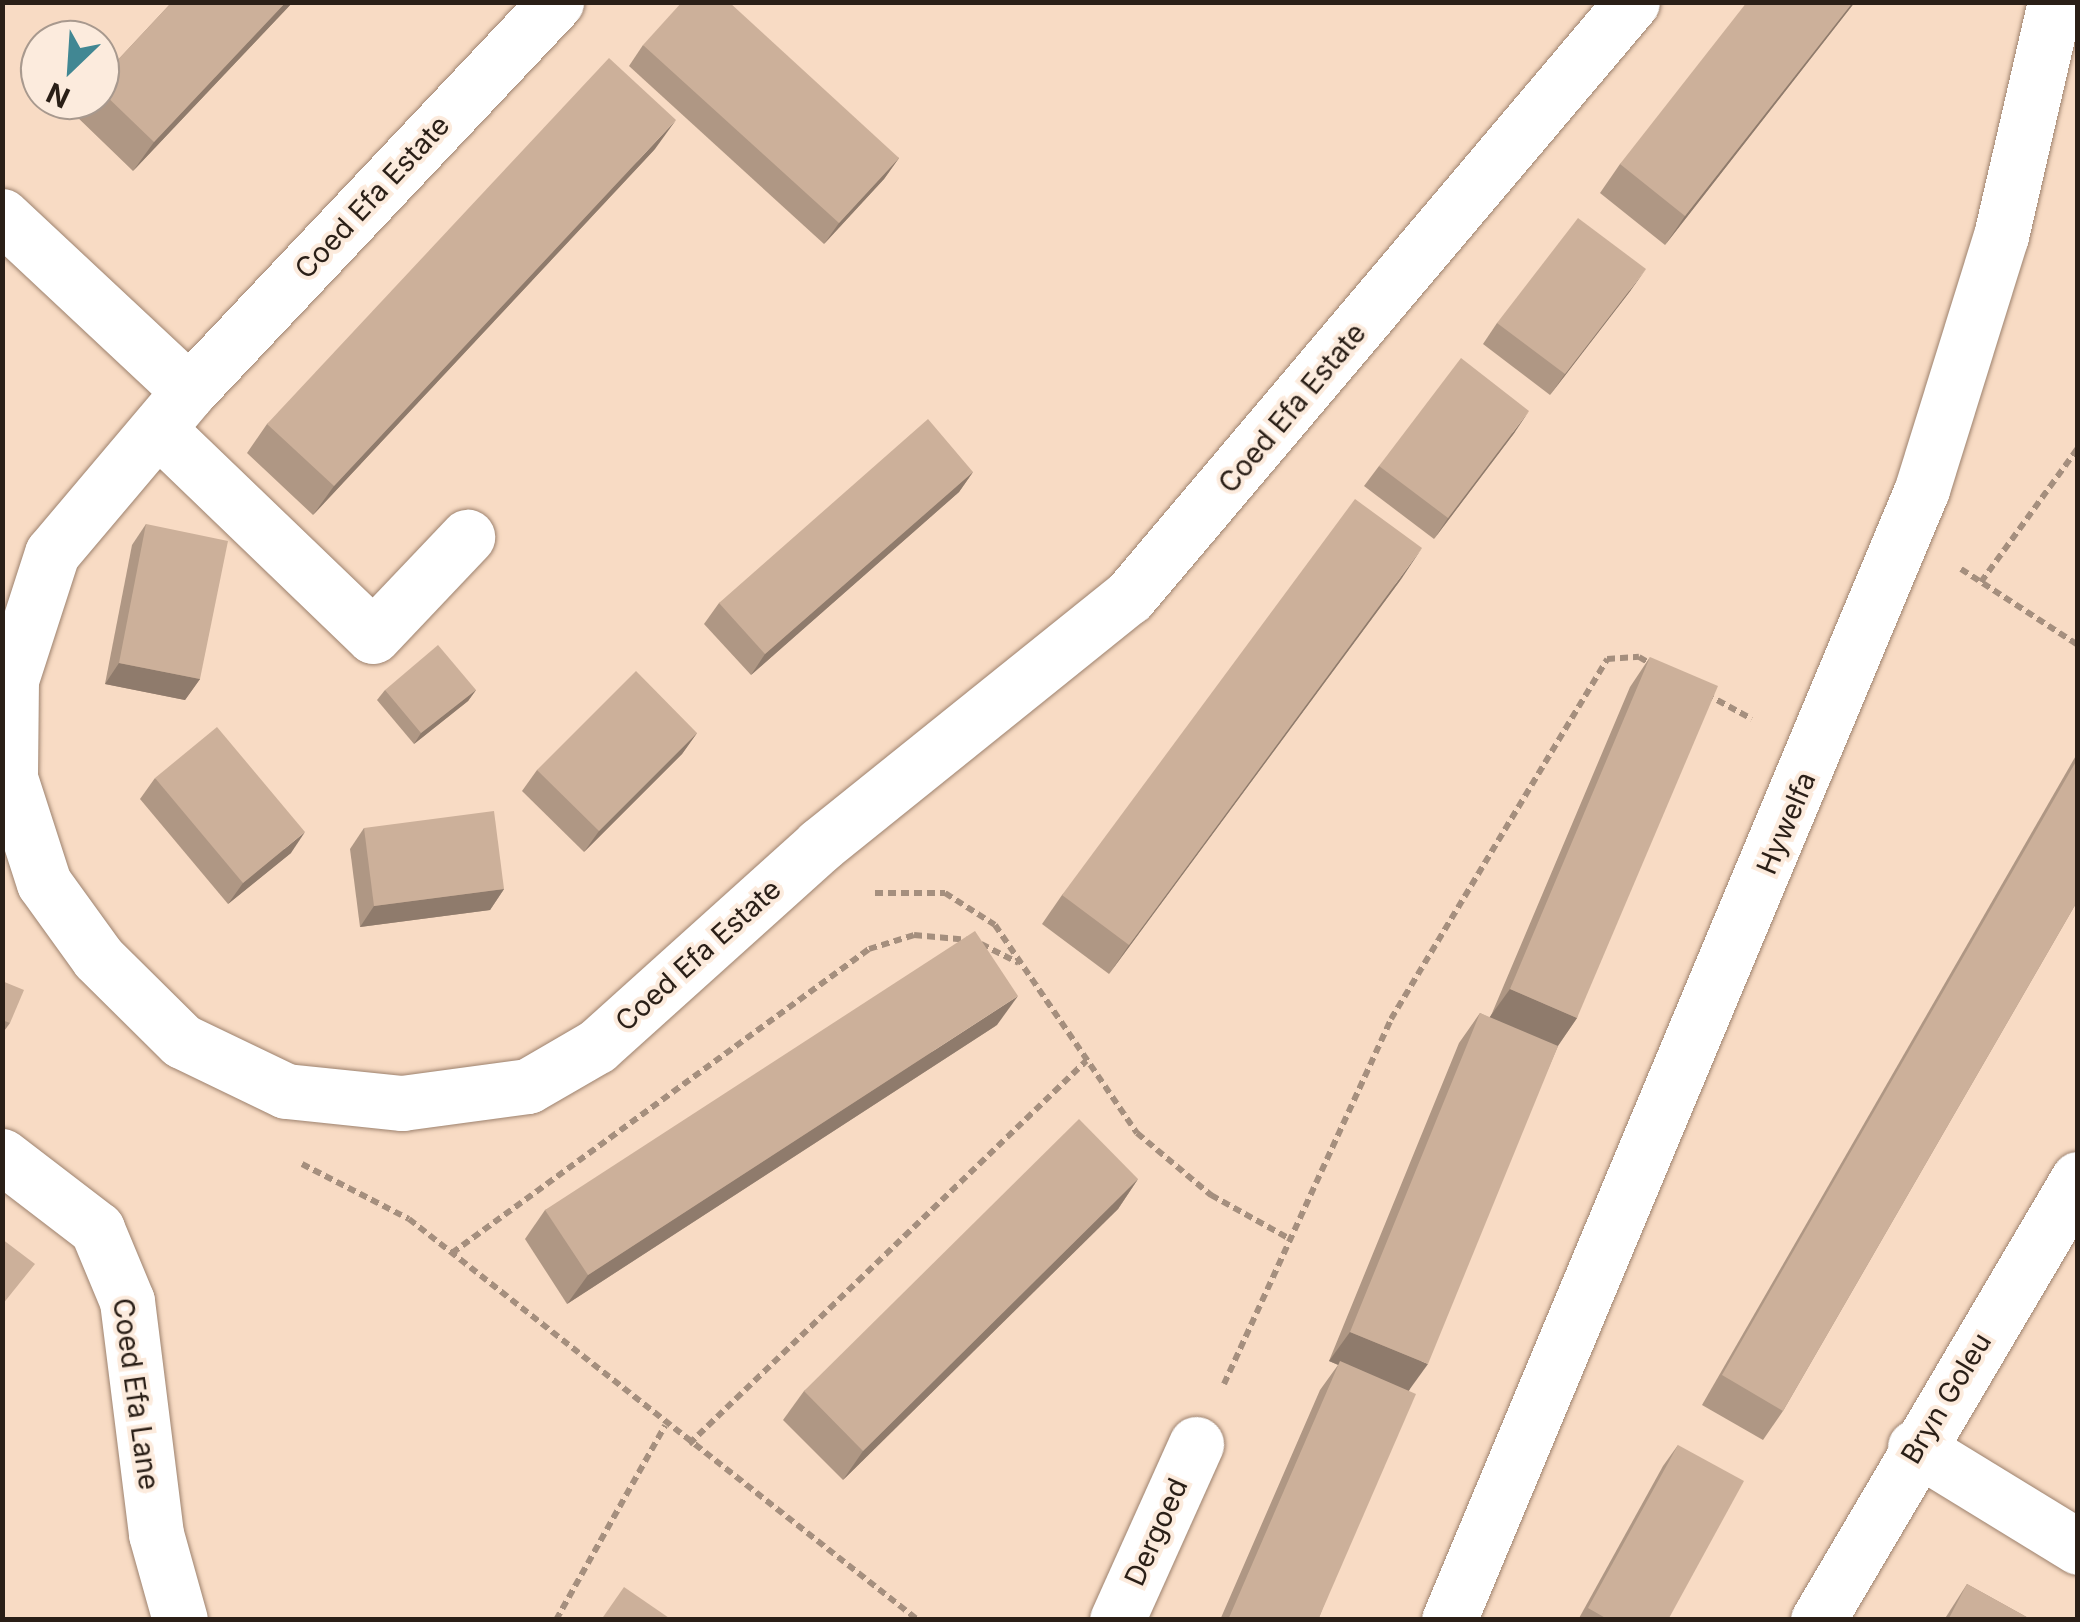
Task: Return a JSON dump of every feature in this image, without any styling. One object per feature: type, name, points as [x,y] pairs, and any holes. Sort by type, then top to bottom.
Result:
[{"type":"street","name":"Coed Efa Estate","points":[[556,2],[174,410],[52,553],[11,680],[10,778],[44,883],[98,958],[182,1041],[286,1091],[402,1102],[528,1086],[597,1046],[820,845],[1128,597],[1632,2]]},
{"type":"street","name":"Hywelfa","points":[[1450,1620],[1904,532],[2000,236],[2055,2]]},
{"type":"street","points":[[2,216],[373,636],[467,537]]},
{"type":"street","name":"Coed Efa Lane","points":[[2,1156],[96,1228],[127,1301],[156,1534],[180,1620]]},
{"type":"street","name":"Bryn Goleu","points":[[1818,1620],[1915,1448],[2078,1179]]},
{"type":"street","name":"Dergoed","points":[[1117,1620],[1196,1444]]},
{"type":"street","points":[[1915,1448],[2078,1547]]},
{"type":"path","points":[[1982,582],[2078,448]]},
{"type":"path","points":[[1904,532],[2078,644]]},
{"type":"path","points":[[1196,1444],[1391,1019],[1606,659],[1639,657],[1655,666]]},
{"type":"path","points":[[1703,692],[1815,753]]},
{"type":"path","points":[[864,897],[882,891],[945,894],[995,925],[1137,1133],[1211,1196],[1290,1239]]},
{"type":"path","points":[[452,1253],[870,948],[914,935],[973,940],[1020,964]]},
{"type":"path","points":[[689,1444],[1086,1061]]},
{"type":"path","points":[[288,1157],[409,1219],[666,1426],[918,1620]]},
{"type":"path","points":[[556,1620],[666,1426]]},
{"type":"building","points":[[172,2],[286,2],[154,142],[120,109],[120,58]]},
{"type":"building","points":[[682,2],[729,2],[899,158],[839,223],[643,45]]},
{"type":"building","points":[[1747,2],[1853,2],[1685,216],[1620,164]]},
{"type":"building","points":[[609,58],[676,120],[334,486],[267,424]]},
{"type":"building","points":[[1578,218],[1646,269],[1565,374],[1497,323]]},
{"type":"building","points":[[1461,358],[1529,411],[1448,518],[1379,466]]},
{"type":"building","points":[[928,419],[973,472],[765,654],[719,603]]},
{"type":"building","points":[[1355,499],[1422,548],[1129,945],[1062,895]]},
{"type":"building","points":[[146,524],[228,541],[200,679],[119,663]]},
{"type":"building","points":[[438,645],[476,690],[421,733],[385,690]]},
{"type":"building","points":[[1650,657],[1718,686],[1577,1018],[1510,989]]},
{"type":"building","points":[[636,671],[697,733],[599,831],[537,770]]},
{"type":"building","points":[[217,727],[305,832],[243,883],[155,778]]},
{"type":"building","points":[[2078,758],[2078,900],[1783,1411],[1722,1375]]},
{"type":"building","points":[[494,811],[504,889],[374,906],[364,828]]},
{"type":"building","points":[[975,931],[1018,996],[588,1275],[545,1210]]},
{"type":"building","points":[[2,981],[24,990],[10,1023],[2,1020]]},
{"type":"building","points":[[1480,1013],[1558,1046],[1428,1364],[1350,1332]]},
{"type":"building","points":[[1079,1119],[1138,1179],[863,1451],[804,1391]]},
{"type":"building","points":[[2,1239],[35,1264],[2,1305]]},
{"type":"building","points":[[1340,1361],[1416,1394],[1318,1620],[1228,1620]]},
{"type":"building","points":[[1678,1445],[1744,1481],[1668,1620],[1609,1620],[1588,1608]]},
{"type":"building","points":[[1967,1584],[2032,1620],[1948,1620]]},
{"type":"building","points":[[624,1587],[672,1620],[601,1620]]}]
